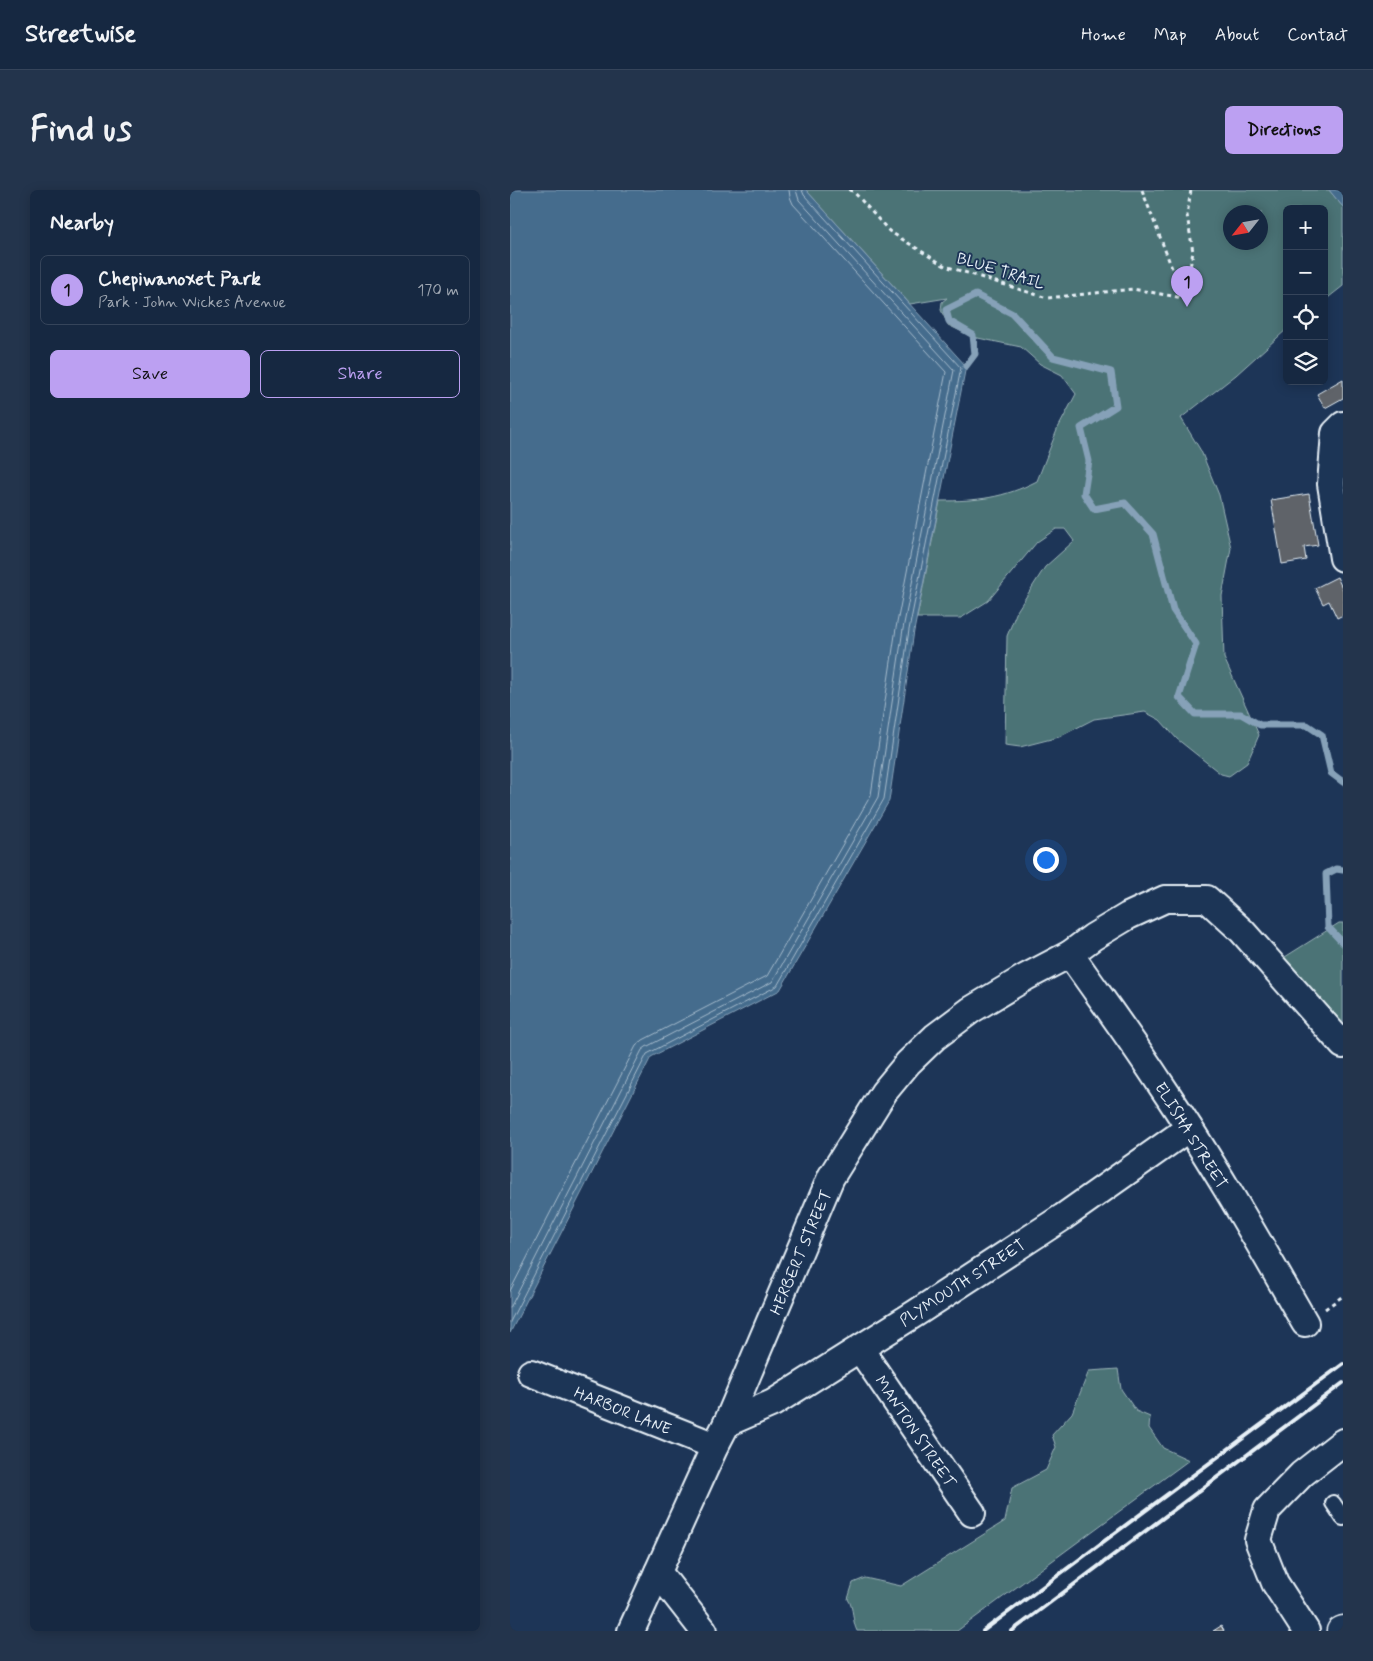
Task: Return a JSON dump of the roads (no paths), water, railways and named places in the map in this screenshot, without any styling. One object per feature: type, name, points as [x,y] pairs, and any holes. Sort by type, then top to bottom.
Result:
[{"type":"street","points":[[1339,429],[1331,484],[1343,558]]},
{"type":"street","name":"HERBERT STREET","points":[[631,1631],[715,1446],[727,1424],[832,1177],[884,1092],[908,1063],[936,1037],[971,1010],[1026,977],[1070,954],[1093,937],[1128,916],[1165,898],[1207,899],[1242,931],[1343,1045]]},
{"type":"street","name":"ELISHA STREET","points":[[1070,954],[1190,1128],[1305,1323]]},
{"type":"street","name":"PLYMOUTH STREET","points":[[727,1424],[773,1403],[860,1348],[1063,1217],[1190,1128]]},
{"type":"street","name":"MANTON STREET","points":[[860,1348],[972,1513]]},
{"type":"street","name":"HARBOR LANE","points":[[531,1373],[715,1446]]},
{"type":"street","points":[[1306,1631],[1275,1583],[1258,1540],[1266,1510],[1302,1474],[1343,1442]]},
{"type":"street","points":[[658,1572],[704,1631]]},
{"type":"lane","points":[[1333,1503],[1343,1518]]},
{"type":"water","points":[[510,190],[806,190],[966,366],[914,631],[889,801],[780,990],[651,1057],[510,1333]]},
{"type":"water","points":[[1329,190],[1343,190],[1343,207]]},
{"type":"waterway","points":[[966,366],[975,354],[973,335],[949,321],[946,310],[976,295],[1013,314],[1053,357],[1111,372],[1116,406],[1081,428],[1089,461],[1084,494],[1094,509],[1125,503],[1153,534],[1173,610],[1196,644],[1179,697],[1195,714],[1241,714],[1260,725],[1307,725],[1322,735],[1331,773],[1343,782]]},
{"type":"waterway","points":[[1343,870],[1336,869],[1326,874],[1328,927],[1343,943]]},
{"type":"railway","points":[[983,1631],[1343,1364]]},
{"type":"railway","points":[[1012,1631],[1343,1383]]},
{"type":"place","name":"Chepiwanoxet Park","points":[[1187,307]]}]
